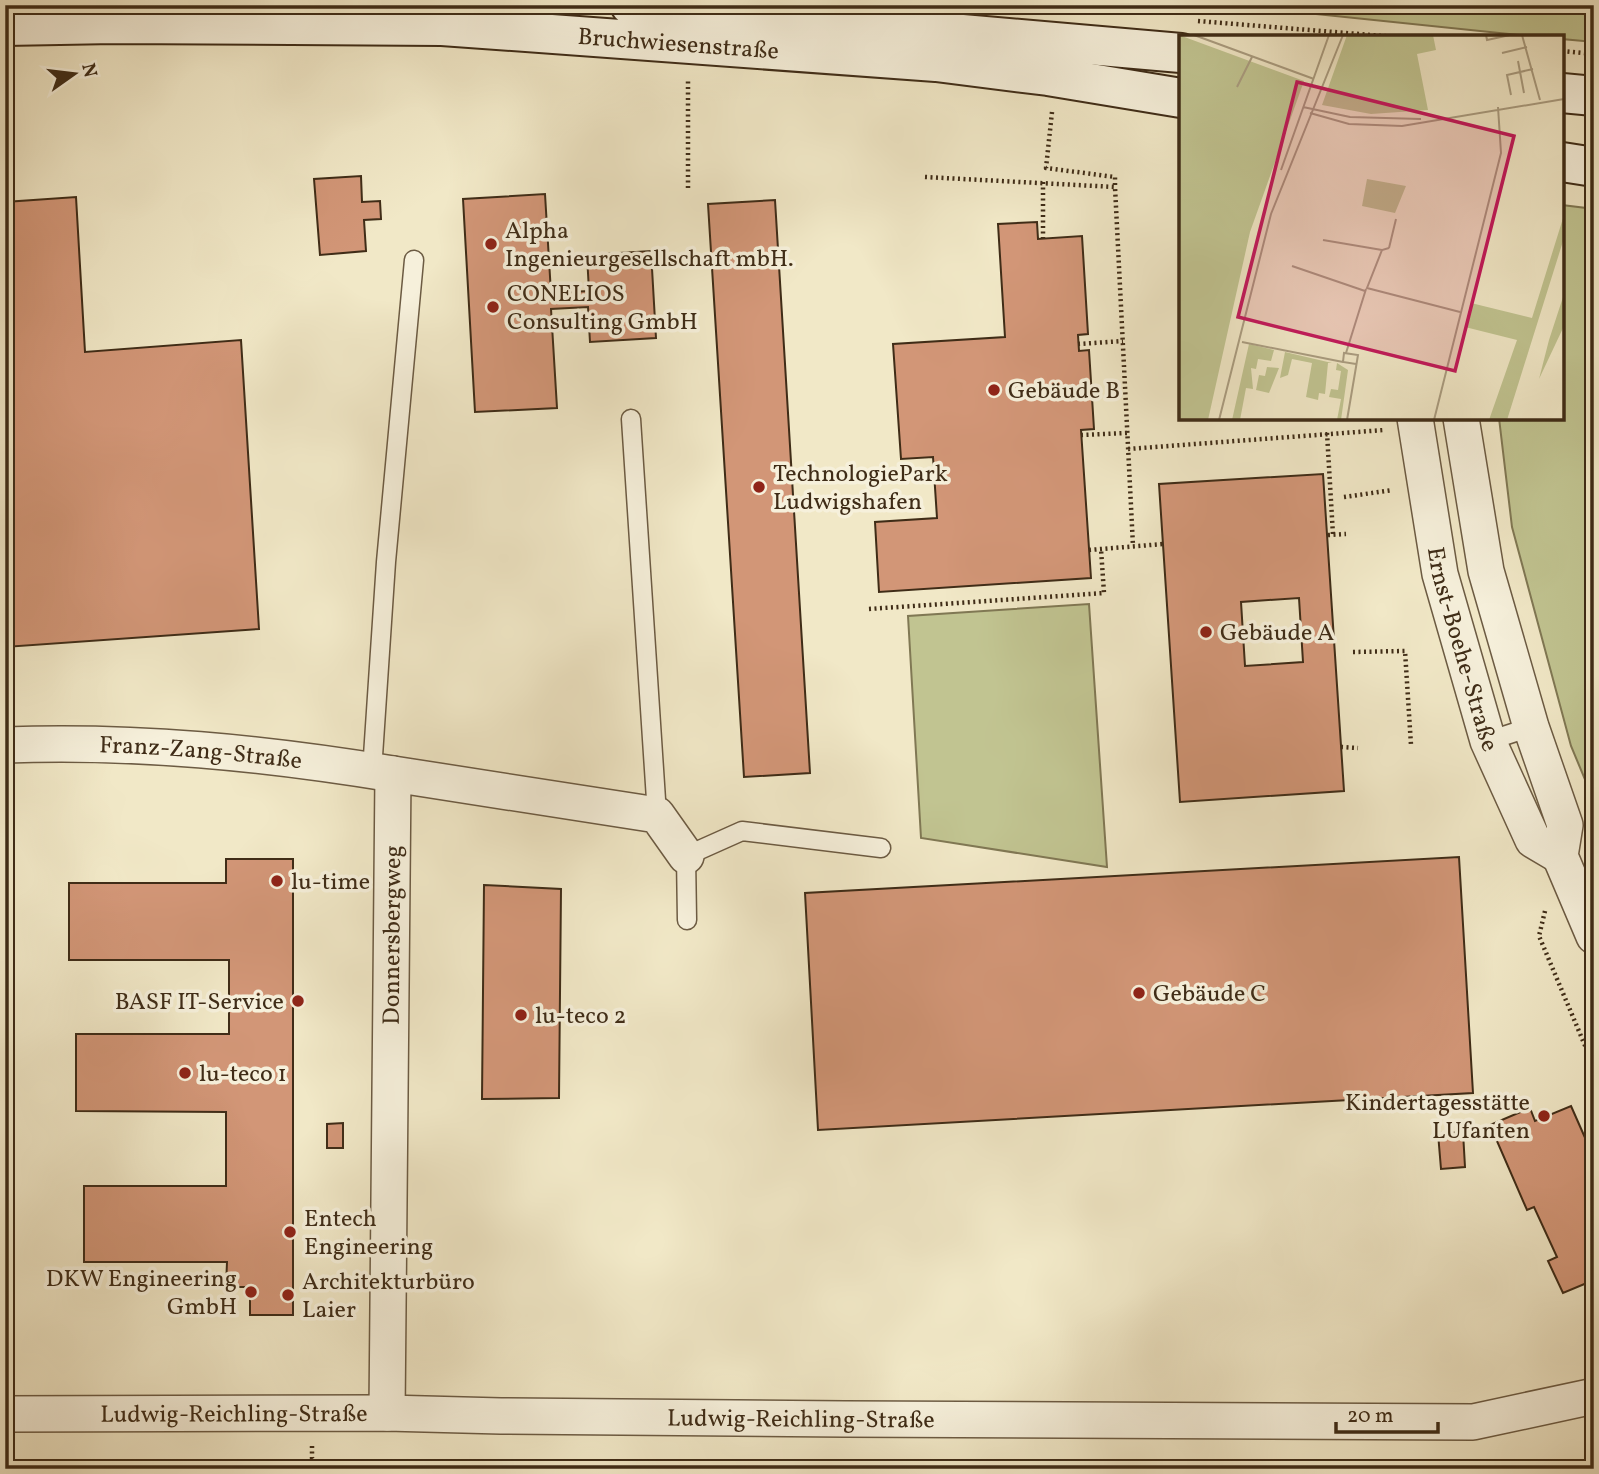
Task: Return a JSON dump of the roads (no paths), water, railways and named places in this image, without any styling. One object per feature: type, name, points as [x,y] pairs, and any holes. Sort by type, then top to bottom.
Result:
[{"type":"main road","name":"Bruchwiesenstraße","points":[[630,5],[1179,53]]},
{"type":"main road","name":"Bruchwiesenstraße","points":[[5,26],[442,26],[936,62],[1048,76],[1179,98]]},
{"type":"main road","points":[[1564,93],[1594,96]]},
{"type":"main road","points":[[1564,162],[1594,167]]},
{"type":"street","name":"Ernst-Boehe-Straße","points":[[1461,420],[1486,571],[1531,727],[1565,825],[1560,856],[1594,936]]},
{"type":"street","name":"Ernst-Boehe-Straße","points":[[1416,423],[1440,574],[1488,741],[1533,840],[1560,856]]},
{"type":"street","name":"Franz-Zang-Straße","points":[[5,745],[52,743],[210,749],[383,772]]},
{"type":"street","points":[[383,772],[657,816],[686,856]]},
{"type":"street","name":"Donnersbergweg","points":[[383,772],[387,1413]]},
{"type":"street","name":"Ludwig-Reichling-Straße","points":[[5,1414],[387,1413],[845,1419],[1473,1422],[1594,1396]]},
{"type":"lane","points":[[383,772],[386,562],[414,260]]},
{"type":"lane","points":[[631,419],[657,816]]},
{"type":"lane","points":[[1488,741],[1531,727]]},
{"type":"lane","points":[[687,920],[686,856],[742,831],[881,848]]},
{"type":"place","name":"Alpha Ingenieurgesellschaft mbH.","points":[[491,244]]},
{"type":"place","name":"CONELIOS Consulting GmbH","points":[[493,307]]},
{"type":"place","name":"Gebäude B","points":[[994,390]]},
{"type":"place","name":"TechnologiePark Ludwigshafen","points":[[759,487]]},
{"type":"place","name":"Gebäude A","points":[[1206,632]]},
{"type":"place","name":"lu-time","points":[[277,881]]},
{"type":"place","name":"Gebäude C","points":[[1139,993]]},
{"type":"place","name":"BASF IT-Service","points":[[298,1001]]},
{"type":"place","name":"lu-teco 2","points":[[521,1015]]},
{"type":"place","name":"lu-teco 1","points":[[185,1073]]},
{"type":"place","name":"Kindertagesstätte LUfanten","points":[[1544,1116]]},
{"type":"place","name":"Entech Engineering","points":[[290,1232]]},
{"type":"place","name":"DKW Engineering GmbH","points":[[251,1292]]},
{"type":"place","name":"Architekturbüro Laier","points":[[288,1295]]}]
